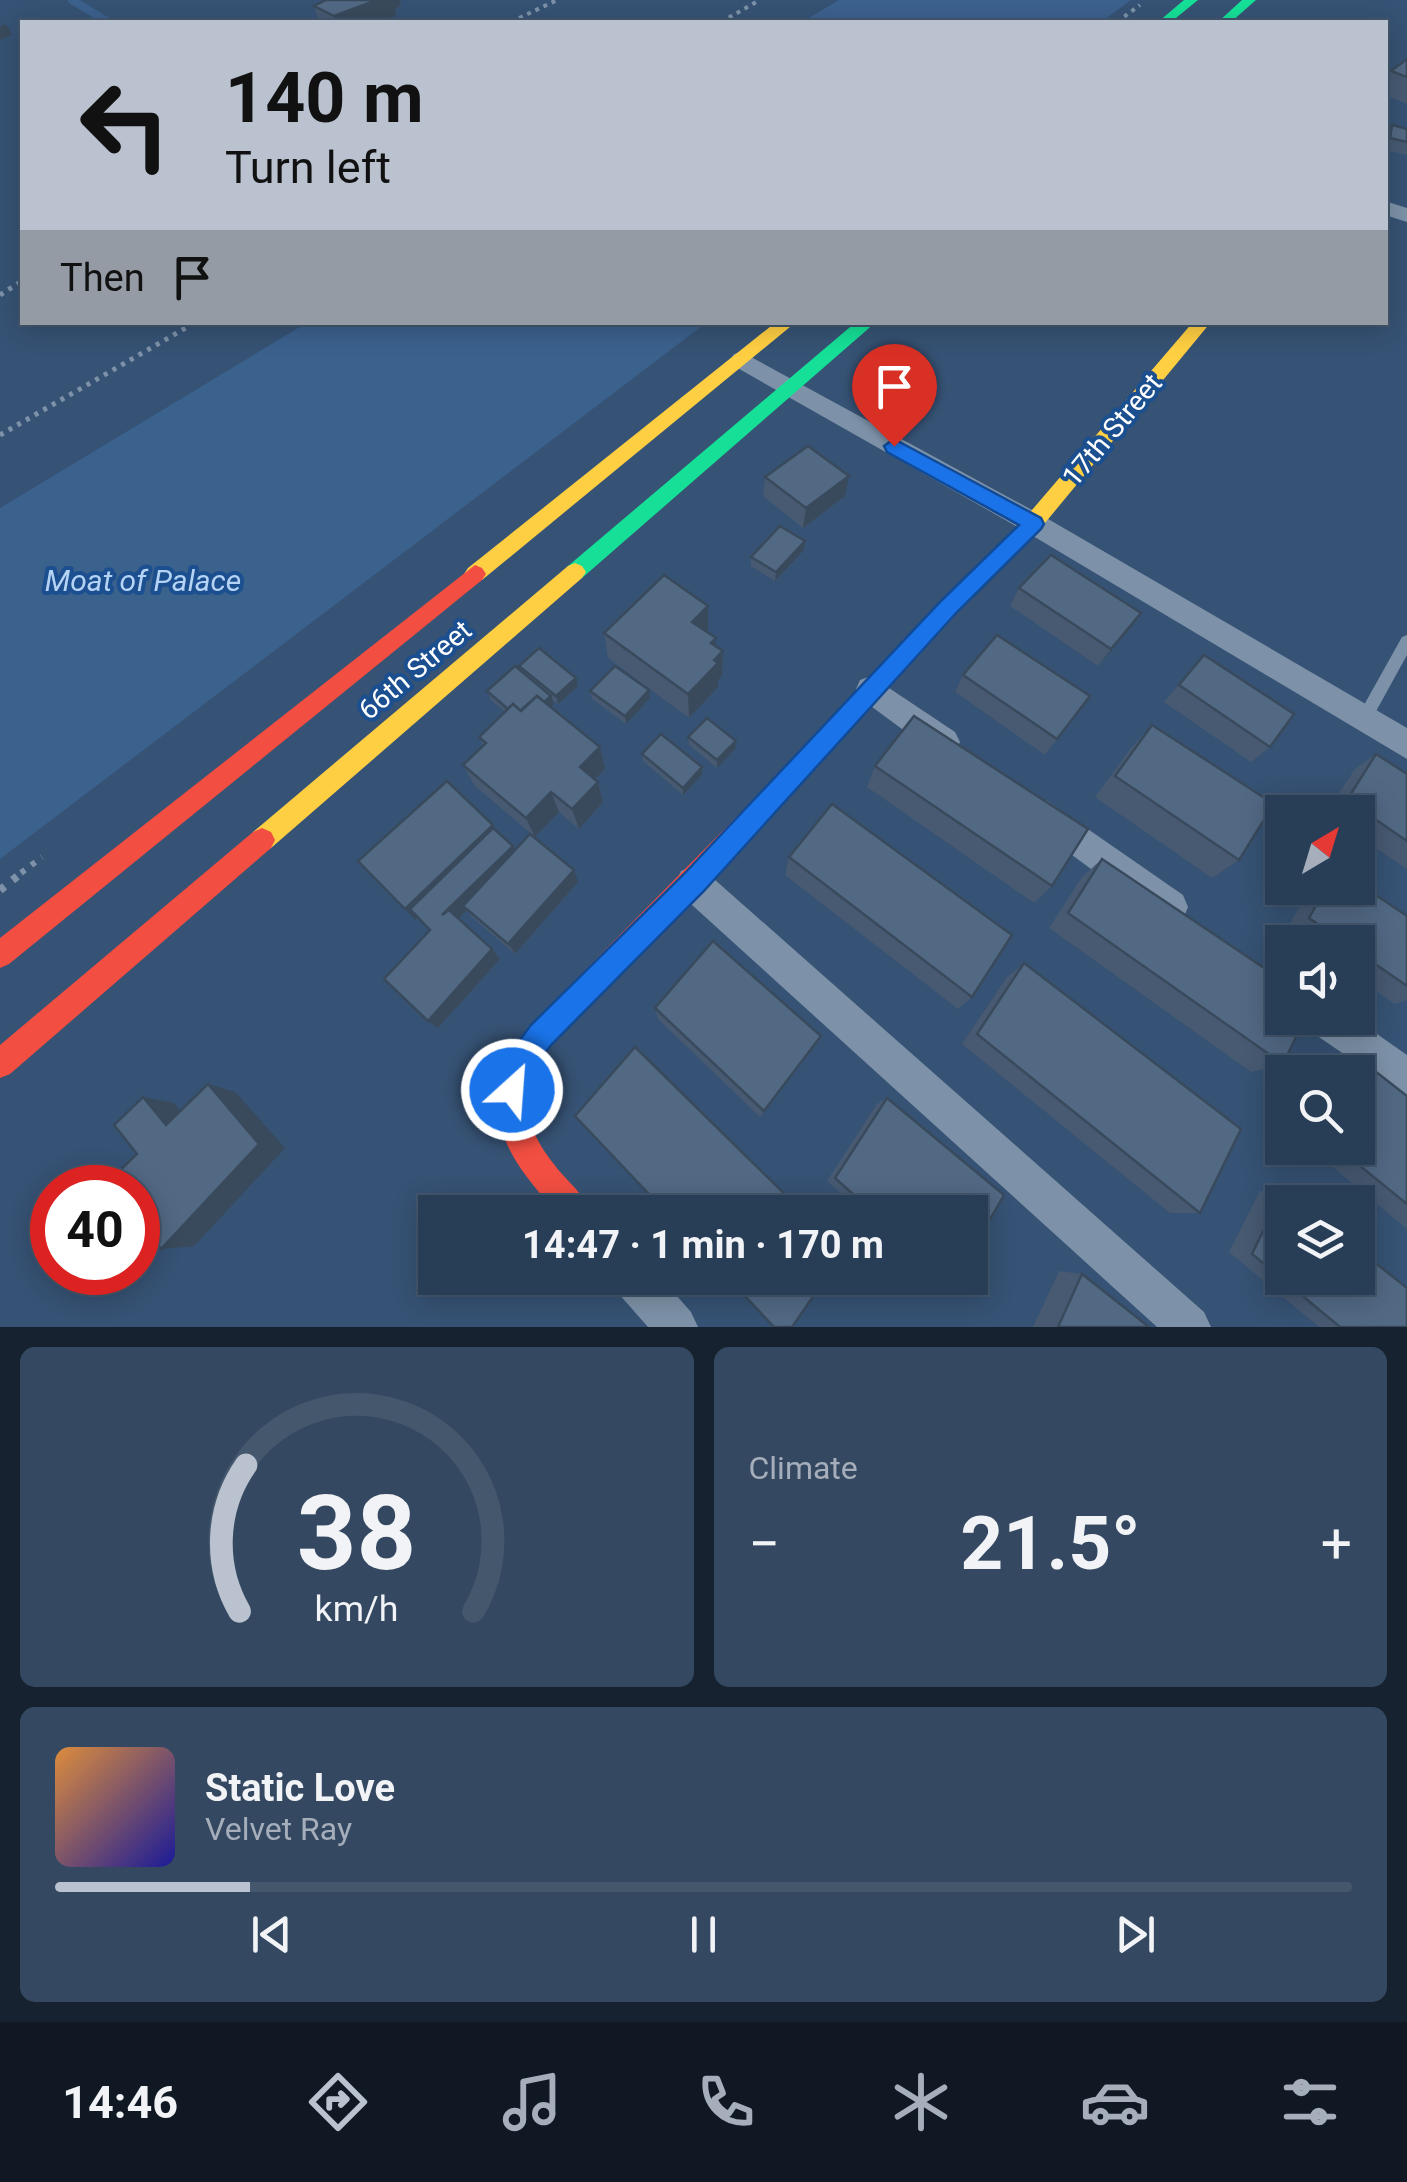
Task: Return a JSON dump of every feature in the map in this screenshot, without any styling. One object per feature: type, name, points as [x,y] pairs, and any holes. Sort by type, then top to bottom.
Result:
[{"type":"main road","points":[[1167,20],[1192,0]]},
{"type":"main road","points":[[1226,20],[1250,0]]},
{"type":"main road","name":"66th Street","points":[[0,955],[784,325]]},
{"type":"main road","name":"66th Street","points":[[0,1064],[865,325]]},
{"type":"main road","name":"17th Street","points":[[561,1195],[530,1160],[510,1124],[512,1090],[520,1064],[541,1035],[694,883],[872,689],[1033,524],[1200,325]]},
{"type":"street","points":[[742,360],[1033,524],[1407,745]]},
{"type":"street","points":[[872,689],[966,758]]},
{"type":"street","points":[[1014,792],[1204,930]]},
{"type":"street","points":[[694,883],[1189,1327]]},
{"type":"street","points":[[1348,1035],[1407,1078]]},
{"type":"street","points":[[648,1295],[676,1327]]},
{"type":"lane","points":[[1364,720],[1407,640]]},
{"type":"path","points":[[514,20],[557,0]]},
{"type":"path","points":[[725,20],[760,0]]},
{"type":"path","points":[[1120,20],[1146,0]]},
{"type":"path","points":[[0,435],[191,325]]},
{"type":"water","points":[[839,0],[1131,0],[1104,20],[805,20]]},
{"type":"water","name":"Moat of Palace","points":[[303,325],[703,325],[0,859],[0,508]]},
{"type":"building","points":[[326,0],[377,0],[334,16],[314,6]]},
{"type":"building","points":[[1407,59],[1407,77],[1391,71]]},
{"type":"building","points":[[1392,125],[1407,129],[1407,142],[1390,138]]},
{"type":"building","points":[[808,446],[849,476],[806,508],[765,477]]},
{"type":"building","points":[[780,526],[805,541],[776,572],[751,557]]},
{"type":"building","points":[[1051,555],[1141,613],[1111,649],[1019,588]]},
{"type":"building","points":[[664,575],[708,606],[692,622],[716,638],[711,643],[723,651],[714,660],[718,663],[688,694],[604,633]]},
{"type":"building","points":[[997,635],[1090,696],[1057,739],[963,675]]},
{"type":"building","points":[[539,648],[576,678],[556,696],[519,666]]},
{"type":"building","points":[[1204,655],[1294,714],[1270,747],[1179,685]]},
{"type":"building","points":[[515,666],[551,696],[544,702],[537,696],[520,711],[513,704],[508,709],[487,691]]},
{"type":"building","points":[[615,666],[649,690],[625,716],[590,691]]},
{"type":"building","points":[[537,696],[600,747],[580,767],[598,782],[572,809],[551,792],[526,818],[463,765],[486,743],[479,737],[513,704],[521,711]]},
{"type":"building","points":[[914,716],[1088,829],[1052,886],[875,766]]},
{"type":"building","points":[[707,718],[736,741],[717,760],[688,737]]},
{"type":"building","points":[[1152,725],[1265,798],[1265,818],[1239,860],[1115,776]]},
{"type":"building","points":[[661,734],[702,767],[683,788],[642,754]]},
{"type":"building","points":[[1376,754],[1407,774],[1407,841],[1375,819],[1375,795],[1350,795]]},
{"type":"building","points":[[447,781],[493,825],[405,909],[358,861]]},
{"type":"building","points":[[832,804],[1012,935],[972,997],[789,857]]},
{"type":"building","points":[[493,828],[513,846],[442,915],[449,910],[492,949],[428,1021],[384,979],[430,930],[410,909]]},
{"type":"building","points":[[530,834],[574,870],[508,944],[463,906]]},
{"type":"building","points":[[1102,859],[1265,969],[1265,1035],[1297,1035],[1287,1055],[1270,1055],[1068,913]]},
{"type":"building","points":[[1375,894],[1407,916],[1407,986],[1375,964],[1375,925],[1319,925],[1309,918],[1316,905],[1375,905]]},
{"type":"building","points":[[713,941],[821,1036],[764,1111],[655,1008]]},
{"type":"building","points":[[1024,963],[1241,1129],[1200,1213],[977,1034]]},
{"type":"building","points":[[635,1047],[786,1195],[650,1195],[575,1116]]},
{"type":"building","points":[[1375,1071],[1407,1096],[1407,1204],[1359,1165],[1375,1165]]},
{"type":"building","points":[[208,1084],[259,1144],[161,1249],[160,1165],[126,1165],[137,1154],[114,1125],[143,1097],[166,1125]]},
{"type":"building","points":[[887,1098],[1004,1195],[988,1223],[988,1195],[854,1195],[835,1178]]},
{"type":"building","points":[[1265,1227],[1265,1265],[1252,1254]]},
{"type":"building","points":[[1375,1263],[1407,1288],[1407,1327],[1340,1327],[1301,1295],[1375,1295]]},
{"type":"building","points":[[1082,1274],[1149,1327],[1058,1327]]},
{"type":"building","points":[[744,1295],[814,1295],[792,1327],[774,1327]]},
{"type":"waterway","points":[[72,0],[105,20]]},
{"type":"traffic: fast","points":[[1167,20],[1192,0]]},
{"type":"traffic: fast","points":[[1226,20],[1250,0]]},
{"type":"traffic: fast","points":[[575,572],[864,325]]},
{"type":"traffic: slow","points":[[475,574],[784,325]]},
{"type":"traffic: slow","points":[[770,800],[950,606],[1033,523],[1200,325]]},
{"type":"traffic: slow","points":[[262,840],[575,572]]},
{"type":"traffic: jam","points":[[0,955],[475,574]]},
{"type":"traffic: jam","points":[[561,1195],[524,1149],[516,1130],[515,1089],[525,1065],[541,1035],[770,800]]},
{"type":"traffic: jam","points":[[0,1064],[262,840]]},
{"type":"route","points":[[512,1090],[520,1064],[541,1035],[694,883],[950,606],[1033,524],[894,446]]}]
